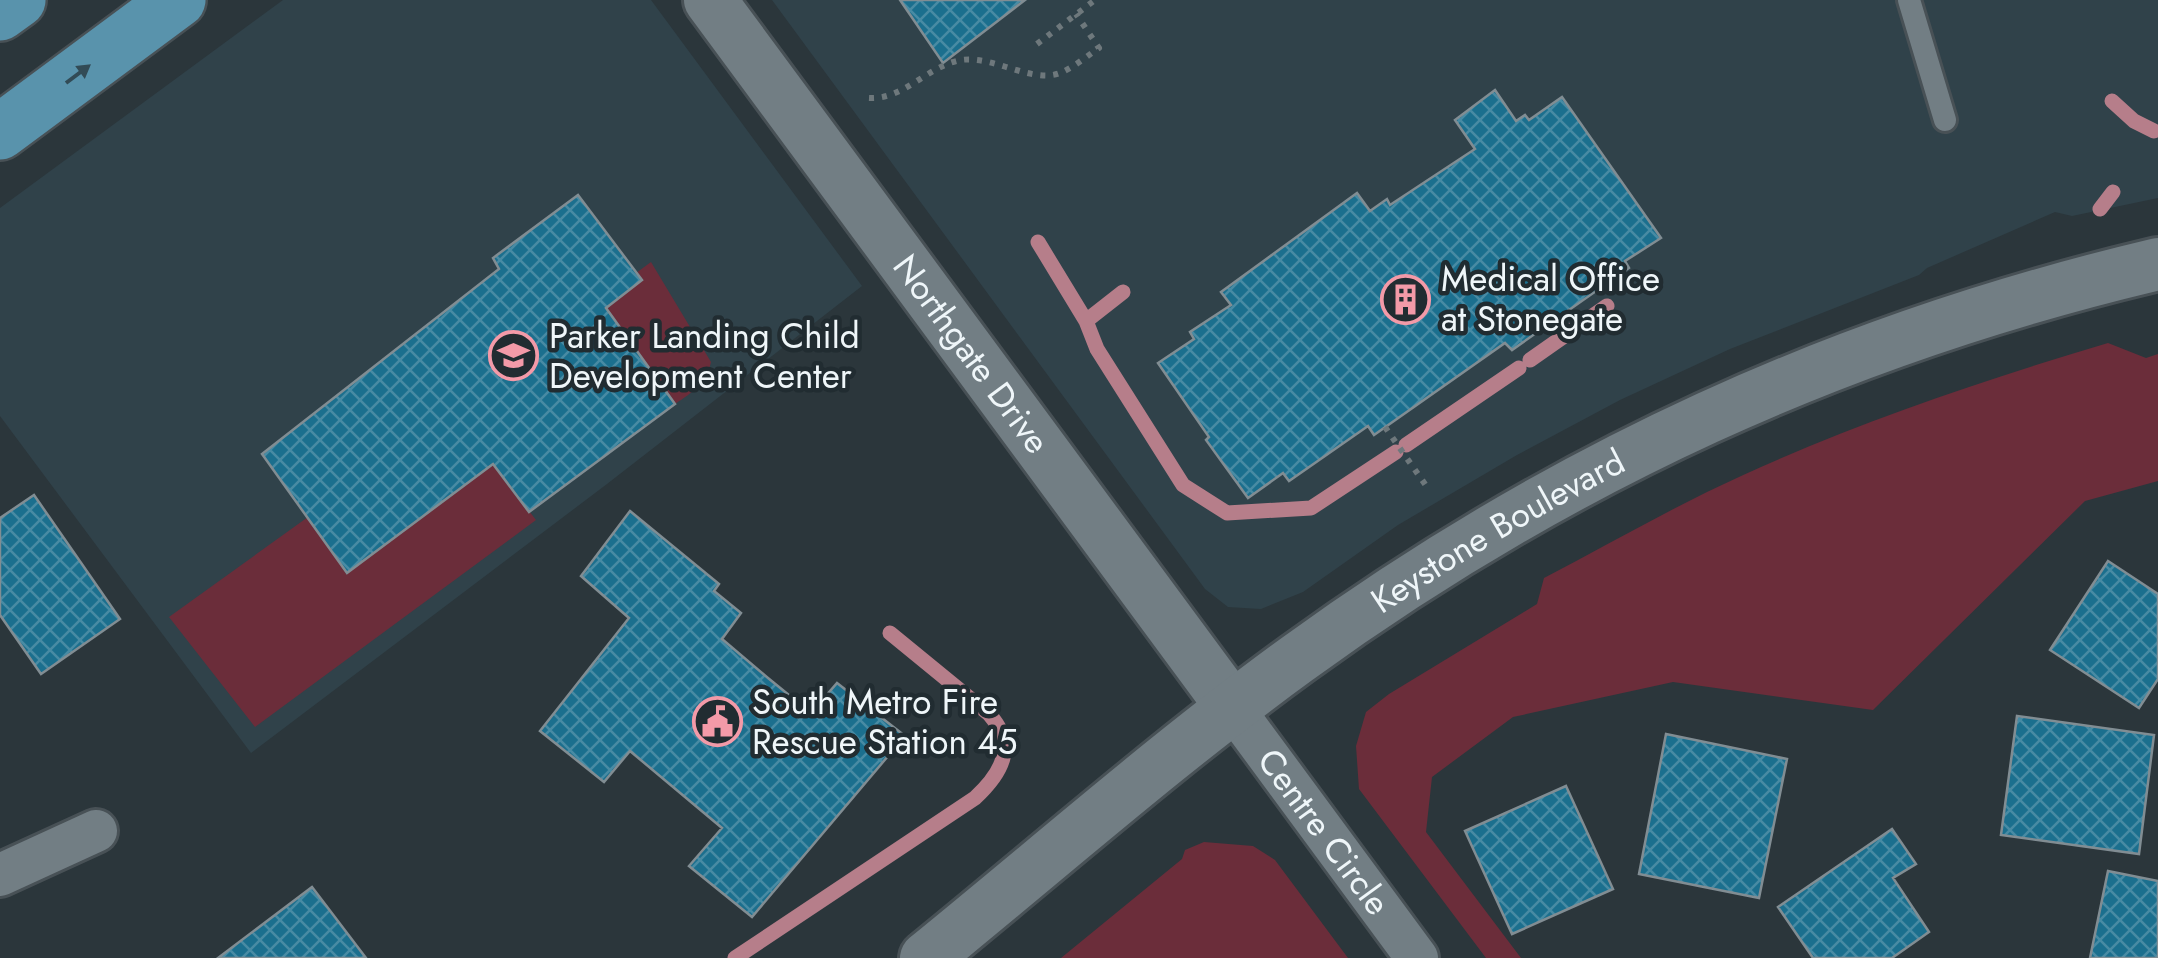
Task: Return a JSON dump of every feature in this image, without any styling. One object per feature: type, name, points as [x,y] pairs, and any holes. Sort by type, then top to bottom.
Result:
[{"type":"main road","points":[[0,13],[18,0]]},
{"type":"main road","points":[[0,132],[178,0]]},
{"type":"street","name":"Northgate Drive","points":[[710,0],[1232,707]]},
{"type":"street","name":"Keystone Boulevard","points":[[926,958],[1232,707],[1355,618],[1474,541],[1579,480],[1694,421],[1826,366],[2004,303],[2158,264]]},
{"type":"street","name":"Centre Circle","points":[[1232,707],[1417,958]]},
{"type":"street","points":[[0,875],[96,831]]},
{"type":"lane","points":[[1909,0],[1945,120]]},
{"type":"path","points":[[1036,44],[1095,0]]},
{"type":"path","points":[[870,98],[904,90],[920,78],[962,60],[987,62],[1040,76],[1058,74],[1099,48],[1076,14]]},
{"type":"path","points":[[1385,427],[1426,487]]},
{"type":"shaded area","points":[[283,0],[651,0],[862,286],[251,753],[0,416],[0,208]]},
{"type":"shaded area","points":[[772,0],[2158,0],[2158,198],[2072,216],[2055,212],[1919,275],[1730,349],[1620,400],[1517,455],[1398,525],[1303,592],[1261,609],[1228,607],[1205,589]]},
{"type":"shaded area","points":[[651,262],[711,362],[702,382],[675,404],[606,308],[642,280],[636,273]]},
{"type":"shaded area","points":[[2108,343],[2146,358],[2158,354],[2158,481],[2085,501],[1873,710],[1673,682],[1513,717],[1432,777],[1426,832],[1521,958],[1486,958],[1359,789],[1356,746],[1366,712],[1537,604],[1544,578],[1707,492],[1804,448],[1904,410]]},
{"type":"shaded area","points":[[493,464],[536,520],[255,727],[169,617],[308,517],[348,572]]},
{"type":"shaded area","points":[[1204,842],[1253,846],[1275,860],[1348,958],[1061,958],[1182,859],[1185,850]]},
{"type":"building","points":[[900,0],[1025,0],[943,63]]},
{"type":"building","name":"Medical Office at Stonegate","points":[[1495,90],[1516,121],[1525,115],[1529,120],[1562,97],[1661,238],[1625,261],[1629,268],[1512,350],[1505,343],[1374,435],[1368,426],[1289,481],[1283,473],[1248,498],[1158,363],[1194,339],[1190,332],[1231,305],[1221,292],[1357,193],[1370,211],[1387,199],[1390,205],[1475,149],[1455,120]]},
{"type":"building","name":"Parker Landing Child Development Center","points":[[578,195],[642,280],[606,308],[675,404],[529,512],[493,464],[347,573],[262,454],[499,269],[493,258]]},
{"type":"building","points":[[34,495],[120,619],[41,674],[0,615],[0,518]]},
{"type":"building","name":"South Metro Fire Rescue Station 45","points":[[630,511],[719,584],[714,591],[741,613],[722,639],[768,678],[811,713],[837,683],[905,736],[752,917],[689,866],[722,828],[630,751],[604,782],[540,731],[629,618],[581,576]]},
{"type":"building","points":[[2108,561],[2158,594],[2158,679],[2139,708],[2050,650]]},
{"type":"building","points":[[2017,716],[2154,735],[2139,854],[2001,835]]},
{"type":"building","points":[[1666,734],[1787,759],[1759,898],[1639,874]]},
{"type":"building","points":[[1566,786],[1613,889],[1512,934],[1465,831]]},
{"type":"building","points":[[1892,829],[1916,864],[1893,878],[1929,932],[1892,958],[1813,958],[1778,907]]},
{"type":"building","points":[[2108,871],[2158,881],[2158,958],[2090,958]]},
{"type":"building","points":[[312,887],[366,958],[218,958]]},
{"type":"waterway","points":[[2112,101],[2134,121],[2154,131]]},
{"type":"waterway","points":[[2100,209],[2113,192]]},
{"type":"waterway","points":[[1038,242],[1086,321],[1097,349],[1183,485],[1227,513],[1311,508],[1396,452]]},
{"type":"waterway","points":[[1086,321],[1123,292]]},
{"type":"waterway","points":[[1530,360],[1607,306]]},
{"type":"waterway","points":[[1406,445],[1519,368]]},
{"type":"waterway","points":[[735,958],[975,798],[999,768],[1004,747],[998,725],[890,633]]},
{"type":"place","name":"Medical Office at Stonegate","points":[[1406,299]]},
{"type":"place","name":"Parker Landing Child Development Center","points":[[514,356]]},
{"type":"place","name":"South Metro Fire Rescue Station 45","points":[[717,722]]}]
